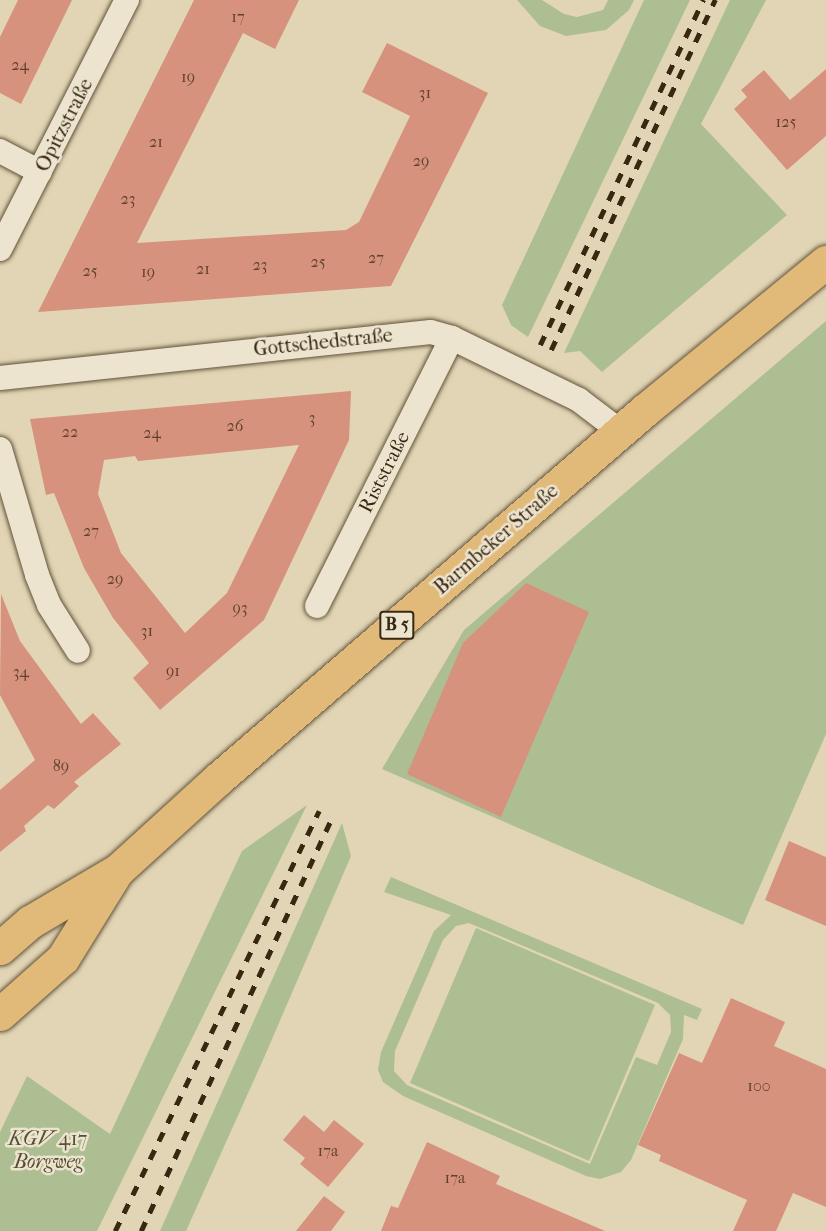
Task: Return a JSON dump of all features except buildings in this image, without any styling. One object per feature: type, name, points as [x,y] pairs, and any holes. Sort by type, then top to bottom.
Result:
[{"type":"main road","name":"Barmbeker Straße","points":[[0,948],[30,922],[118,870],[218,778],[621,432],[826,262]]},
{"type":"main road","name":"Barmbeker Straße","points":[[0,1014],[63,958],[118,870]]},
{"type":"street","name":"Opitzstraße","points":[[0,249],[127,0]]},
{"type":"street","points":[[0,152],[40,172]]},
{"type":"street","name":"Gottschedstraße","points":[[0,378],[419,332],[452,338],[579,400],[621,432]]},
{"type":"street","name":"Riststraße","points":[[317,606],[452,338]]},
{"type":"street","points":[[0,449],[37,575],[49,605],[78,651]]},
{"type":"green space","points":[[517,0],[542,0],[564,14],[577,17],[603,10],[608,0],[634,0],[629,10],[606,30],[566,36],[540,26]]},
{"type":"green space","points":[[644,0],[690,0],[528,337],[511,325],[502,305]]},
{"type":"green space","points":[[730,0],[766,0],[701,124],[787,215],[602,372],[580,351],[564,353]]},
{"type":"green space","points":[[826,321],[826,734],[743,925],[382,769],[464,630]]},
{"type":"green space","name":"KGV 417 Borgweg","points":[[307,805],[97,1231],[0,1231],[0,1132],[27,1076],[110,1134],[242,851]]},
{"type":"green space","points":[[342,823],[351,856],[263,1060],[186,1231],[160,1231]]},
{"type":"green space","points":[[391,877],[702,1009],[697,1020],[684,1015],[683,1039],[631,1160],[621,1172],[600,1179],[586,1176],[403,1096],[383,1082],[378,1070],[381,1052],[434,931],[451,915],[384,892]],"holes":[[[469,923],[658,1003],[670,1015],[671,1032],[657,1065],[636,1057],[590,1164],[407,1085],[394,1071],[395,1051],[443,940],[456,926]]]},
{"type":"green space","points":[[476,928],[655,1005],[589,1161],[410,1083]]},
{"type":"railway","points":[[540,345],[703,0]]},
{"type":"railway","points":[[551,350],[715,0]]},
{"type":"railway","points":[[115,1231],[319,811]]},
{"type":"railway","points":[[141,1231],[332,817]]}]
